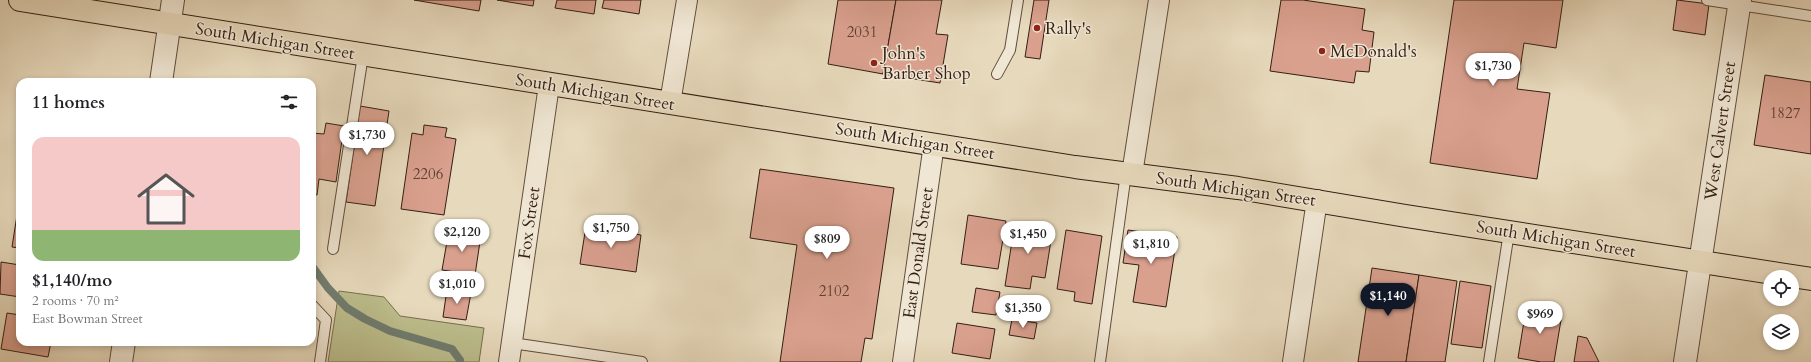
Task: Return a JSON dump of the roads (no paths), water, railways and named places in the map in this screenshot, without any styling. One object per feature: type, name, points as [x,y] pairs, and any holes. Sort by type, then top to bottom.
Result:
[{"type":"main road","name":"South Michigan Street","points":[[20,0],[549,85],[1129,174],[1317,200],[1509,232],[1811,279]]},
{"type":"street","points":[[162,78],[173,0]]},
{"type":"street","points":[[670,103],[687,0]]},
{"type":"street","points":[[1129,174],[1159,0]]},
{"type":"street","name":"West Calvert Street","points":[[1685,362],[1739,2]]},
{"type":"street","name":"Fox Street","points":[[510,352],[549,85]]},
{"type":"street","name":"East Donald Street","points":[[903,362],[934,144]]},
{"type":"street","points":[[1293,362],[1317,200]]},
{"type":"street","points":[[121,362],[123,346]]},
{"type":"lane","points":[[997,74],[1010,50],[1018,0]]},
{"type":"lane","points":[[1707,0],[1739,2],[1811,16]]},
{"type":"lane","points":[[333,249],[363,55]]},
{"type":"lane","points":[[1100,362],[1129,174]]},
{"type":"lane","points":[[1489,362],[1509,232]]},
{"type":"lane","points":[[316,309],[326,320],[320,362]]},
{"type":"lane","points":[[510,352],[642,362]]},
{"type":"waterway","points":[[316,272],[328,288],[347,308],[365,319],[390,331],[452,349],[460,360]]},
{"type":"place","name":"Rally's","points":[[1037,28]]},
{"type":"place","name":"McDonald's","points":[[1322,51]]},
{"type":"place","name":"John's Barber Shop","points":[[874,63]]}]
